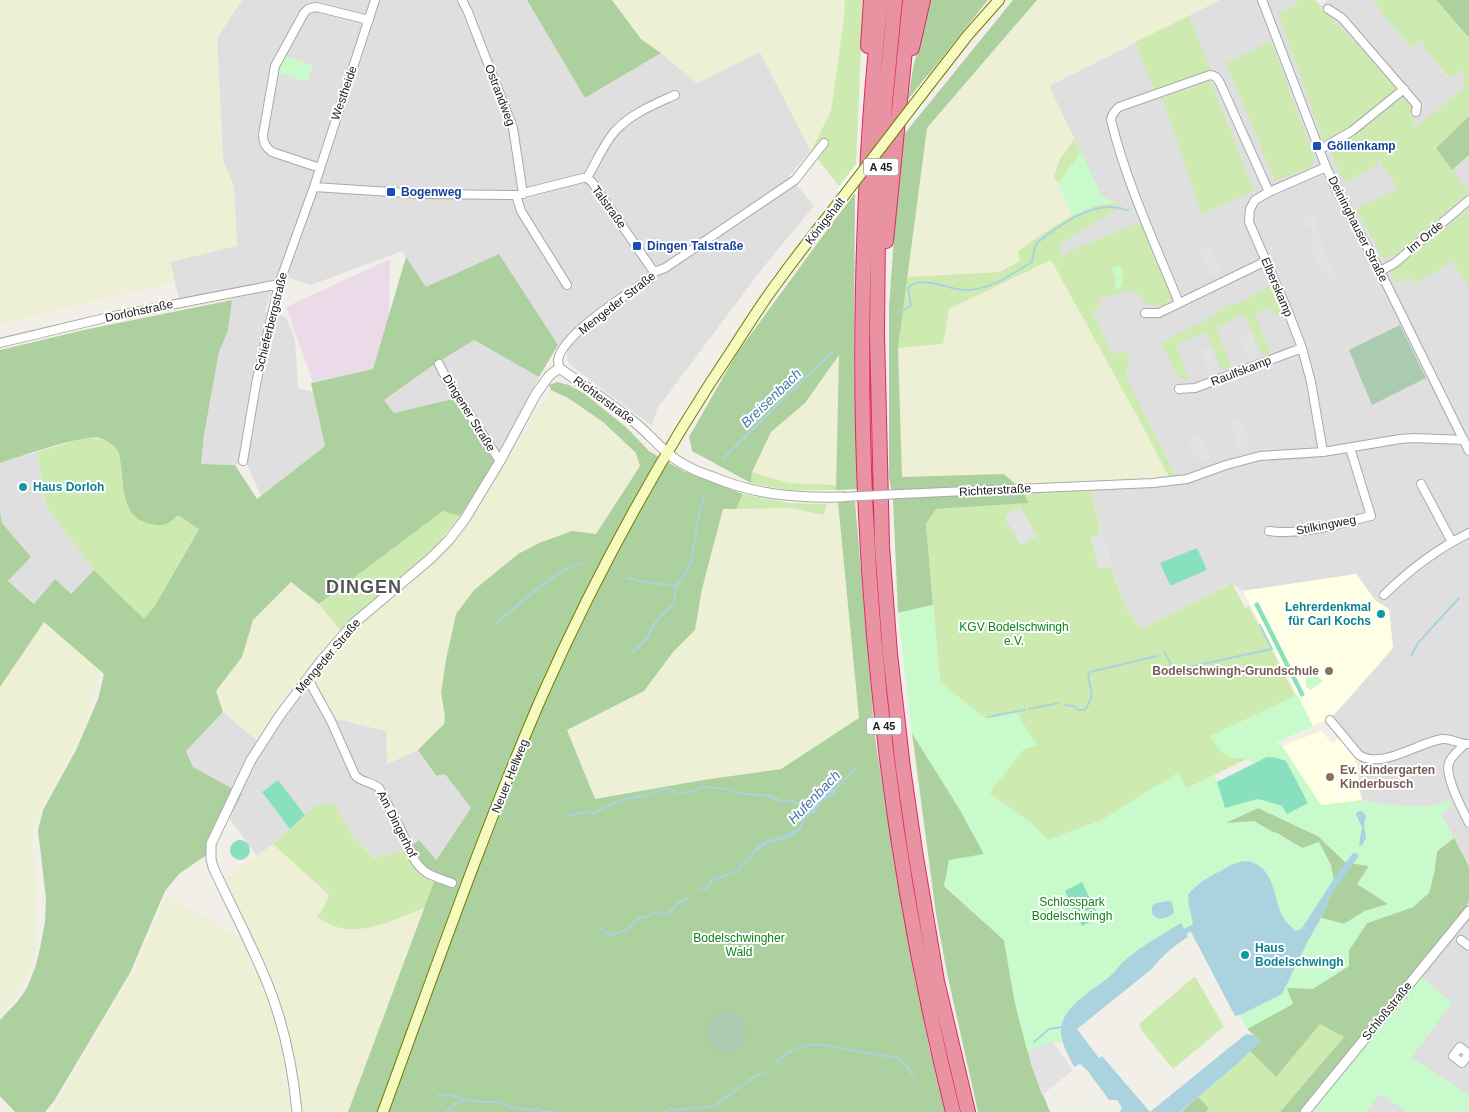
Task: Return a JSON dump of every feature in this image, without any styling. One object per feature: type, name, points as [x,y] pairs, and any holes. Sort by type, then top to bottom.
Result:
[{"type":"highway","points":[[867,156],[866,74],[871,0]]},
{"type":"highway","name":"A 45","points":[[882,0],[867,156],[862,325],[862,432],[868,546],[876,652],[888,764],[910,905],[933,1026],[953,1112]]},
{"type":"highway","name":"A 45","points":[[895,0],[886,96],[878,229],[877,334],[882,546],[890,654],[916,859],[937,981],[968,1112]]},
{"type":"highway","points":[[877,334],[883,314],[885,249],[910,0]]},
{"type":"highway","points":[[899,97],[910,61],[923,0]]},
{"type":"main road","name":"Königshalt","points":[[666,453],[776,284],[968,35],[999,0]]},
{"type":"main road","name":"Neuer Hellweg","points":[[383,1112],[467,883],[543,695],[604,569],[666,453]]},
{"type":"street","name":"Westheide","points":[[314,186],[376,0]]},
{"type":"street","name":"Ostrandweg","points":[[462,0],[513,128],[519,195]]},
{"type":"street","name":"Deininghauser Straße","points":[[1262,0],[1319,150],[1337,191],[1380,271],[1469,450]]},
{"type":"street","points":[[320,168],[272,152],[264,144],[262,135],[275,66],[298,22],[308,9],[316,7],[370,20]]},
{"type":"street","points":[[1328,10],[1342,18],[1417,104],[1416,112]]},
{"type":"street","points":[[1179,303],[1126,170],[1111,120],[1114,111],[1119,107],[1214,75],[1218,78],[1269,192]]},
{"type":"street","points":[[1319,150],[1352,131],[1404,89]]},
{"type":"street","points":[[587,178],[615,131],[642,110],[675,96]]},
{"type":"street","name":"Mengeder Straße","points":[[297,1112],[290,1061],[275,1005],[252,948],[213,867],[210,849],[218,827],[256,752],[280,715],[321,661],[353,624],[430,559],[449,540],[465,519],[500,461],[536,394],[549,376],[559,368],[558,359],[564,349],[587,323],[651,278],[654,272],[665,268],[795,180],[824,143]]},
{"type":"street","name":"Elberskamp","points":[[1323,452],[1311,382],[1302,348],[1249,222],[1248,215],[1255,200],[1326,167]]},
{"type":"street","name":"Talstraße","points":[[314,186],[422,194],[519,195],[587,178],[592,182],[618,218],[654,272]]},
{"type":"street","name":"Schieferbergstraße","points":[[243,461],[256,384],[279,284],[314,186]]},
{"type":"street","points":[[519,195],[521,211],[567,285]]},
{"type":"street","name":"Im Orde","points":[[1380,271],[1395,263],[1469,200]]},
{"type":"street","points":[[1145,313],[1159,313],[1266,261]]},
{"type":"street","name":"Dorlohstraße","points":[[0,344],[110,318],[279,284]]},
{"type":"street","name":"Raulfskamp","points":[[1179,388],[1195,388],[1302,348]]},
{"type":"street","name":"Dingener Straße","points":[[439,364],[452,389],[500,461]]},
{"type":"street","name":"Richterstraße","points":[[559,368],[635,422],[666,453],[693,469],[728,484],[748,490],[803,497],[843,497],[1153,483],[1187,479],[1260,456],[1323,452],[1407,438],[1464,440]]},
{"type":"street","name":"Stilkingweg","points":[[1269,531],[1283,533],[1328,526],[1372,516],[1350,448]]},
{"type":"street","points":[[1421,484],[1431,496],[1452,542]]},
{"type":"street","points":[[1384,595],[1401,578],[1427,558],[1469,533]]},
{"type":"street","name":"Am Dingerhof","points":[[308,679],[327,714],[355,775],[357,778],[379,788],[400,828],[411,855],[427,873],[452,883]]},
{"type":"street","points":[[1330,720],[1359,755],[1364,758],[1380,759],[1394,756],[1440,740],[1453,740],[1466,744],[1449,763],[1448,769],[1458,800],[1469,823]]},
{"type":"street","name":"Schloßstraße","points":[[1305,1112],[1469,910]]},
{"type":"street","points":[[1460,940],[1469,946]]},
{"type":"shaded area","points":[[0,0],[242,0],[217,38],[223,161],[234,187],[237,246],[170,262],[175,282],[0,324]]},
{"type":"shaded area","points":[[242,0],[527,0],[585,98],[661,53],[697,83],[760,52],[811,151],[789,176],[814,206],[765,265],[657,409],[652,426],[570,365],[567,360],[567,352],[552,337],[426,287],[402,251],[311,285],[277,274],[265,312],[286,317],[295,339],[298,388],[313,392],[325,446],[261,496],[247,464],[200,465],[219,352],[228,331],[232,300],[230,290],[179,299],[170,262],[237,245],[234,187],[223,161],[217,38]]},
{"type":"shaded area","points":[[612,0],[845,0],[831,111],[811,151],[760,52],[697,83],[641,39]]},
{"type":"shaded area","points":[[1037,0],[1220,0],[1049,86],[1074,139],[1060,159],[1054,177],[1072,216],[1038,237],[1020,261],[1000,272],[907,277],[927,128]]},
{"type":"shaded area","points":[[1220,0],[1315,0],[1321,6],[1328,0],[1372,0],[1412,48],[1421,40],[1424,44],[1422,46],[1449,79],[1462,68],[1464,88],[1379,158],[1385,167],[1452,170],[1469,155],[1469,865],[1441,815],[1449,800],[1430,807],[1388,805],[1362,800],[1359,788],[1358,765],[1363,754],[1335,721],[1333,716],[1393,648],[1389,610],[1376,601],[1356,574],[1243,591],[1231,583],[1141,629],[1125,606],[1102,537],[1090,485],[1177,476],[1127,379],[1129,354],[1112,352],[1093,313],[1062,259],[1061,243],[1114,202],[1102,197],[1049,86]]},
{"type":"shaded area","points":[[1314,215],[1327,258],[1329,258],[1339,280],[1331,284],[1326,270],[1321,272],[1308,236],[1314,234],[1310,226],[1306,227],[1303,218]]},
{"type":"shaded area","points":[[1211,246],[1223,273],[1211,277],[1200,250]]},
{"type":"shaded area","points":[[390,259],[389,315],[373,369],[313,382],[286,307]]},
{"type":"shaded area","points":[[1051,260],[1171,481],[1020,488],[1004,474],[902,477],[898,348],[942,344],[949,309]]},
{"type":"shaded area","points":[[1400,325],[1426,378],[1372,405],[1349,350]]},
{"type":"shaded area","points":[[1251,332],[1259,355],[1248,360],[1240,336]]},
{"type":"shaded area","points":[[474,340],[539,377],[495,462],[453,399],[394,413],[384,400],[432,366]]},
{"type":"shaded area","points":[[1211,346],[1220,370],[1210,375],[1200,351]]},
{"type":"shaded area","points":[[839,354],[836,485],[789,483],[752,472],[771,432],[805,403]]},
{"type":"shaded area","points":[[551,390],[568,398],[602,422],[636,453],[640,466],[596,534],[572,531],[539,543],[518,554],[474,590],[456,614],[441,693],[445,716],[444,725],[418,750],[387,764],[386,731],[333,718],[311,680],[265,747],[223,712],[216,691],[242,657],[253,620],[291,581],[319,604],[346,636],[421,570],[483,496]]},
{"type":"shaded area","points":[[1242,418],[1250,447],[1242,450],[1238,449],[1230,421]]},
{"type":"shaded area","points":[[1199,433],[1211,457],[1198,462],[1187,439]]},
{"type":"shaded area","points":[[37,452],[46,506],[94,570],[71,594],[35,604],[8,581],[31,557],[2,523],[0,510],[0,463]]},
{"type":"shaded area","points":[[838,502],[860,718],[781,769],[703,780],[595,799],[567,730],[644,691],[673,652],[695,630],[702,589],[723,509],[790,508],[823,515],[827,504]]},
{"type":"shaded area","points":[[1020,507],[1037,536],[1021,545],[1004,516]]},
{"type":"shaded area","points":[[1101,534],[1111,566],[1099,568],[1091,537]]},
{"type":"shaded area","name":"Bodelschwingh-Grundschule","points":[[1356,574],[1376,601],[1389,609],[1393,648],[1333,716],[1313,726],[1243,591]]},
{"type":"shaded area","points":[[43,622],[97,667],[97,680],[92,705],[75,746],[35,824],[32,842],[37,883],[35,956],[21,991],[0,1015],[0,687]]},
{"type":"shaded area","points":[[311,680],[333,718],[387,731],[387,764],[418,750],[435,776],[445,774],[471,808],[435,860],[407,850],[375,858],[353,836],[333,803],[316,805],[257,856],[229,818],[241,794],[193,767],[186,751],[223,712],[265,747]]},
{"type":"shaded area","name":"Ev. Kindergarten Kinderbusch","points":[[1321,731],[1332,743],[1342,737],[1357,758],[1354,762],[1358,765],[1359,788],[1362,800],[1321,806],[1282,746]]},
{"type":"shaded area","points":[[273,844],[329,895],[318,917],[381,924],[425,908],[348,1112],[302,1112],[298,1072],[281,1006],[223,880]]},
{"type":"shaded area","points":[[167,895],[241,938],[270,1005],[283,1059],[290,1112],[49,1112],[53,1109],[136,967]]},
{"type":"shaded area","points":[[1469,909],[1469,1095],[1411,1058],[1451,1003],[1418,974]]},
{"type":"shaded area","points":[[722,1012],[730,1012],[737,1015],[743,1021],[746,1032],[743,1043],[737,1049],[730,1052],[722,1052],[715,1049],[709,1043],[706,1036],[706,1028],[709,1021],[715,1015]]},
{"type":"shaded area","points":[[1052,1041],[1073,1070],[1042,1095],[1027,1050]]},
{"type":"shaded area","points":[[1380,1093],[1408,1112],[1366,1112]]},
{"type":"green space","points":[[527,0],[612,0],[641,39],[661,53],[585,98]]},
{"type":"green space","points":[[845,0],[863,0],[856,164],[839,186],[811,151],[831,111]]},
{"type":"green space","points":[[930,0],[988,0],[908,100],[913,68]]},
{"type":"green space","points":[[1013,0],[1037,0],[927,128],[898,348],[902,477],[1004,474],[1020,488],[1029,503],[936,509],[926,524],[933,605],[898,613],[893,500],[889,477],[889,308],[901,138]]},
{"type":"green space","points":[[1296,0],[1315,0],[1398,88],[1344,131],[1323,140],[1278,13],[1297,5]]},
{"type":"green space","points":[[1372,0],[1436,0],[1469,39],[1469,116],[1436,148],[1469,192],[1400,253],[1383,259],[1356,209],[1397,189],[1385,167],[1383,168],[1379,158],[1377,165],[1344,183],[1330,150],[1403,97],[1415,110],[1413,129],[1464,88],[1462,69],[1450,79],[1422,46],[1424,44],[1421,40],[1412,48]]},
{"type":"green space","points":[[1436,0],[1469,0],[1469,38]]},
{"type":"green space","points":[[1189,16],[1211,69],[1154,90],[1135,42]]},
{"type":"green space","points":[[1271,41],[1315,160],[1311,167],[1275,181],[1226,63]]},
{"type":"green space","points":[[283,55],[313,65],[307,82],[276,72]]},
{"type":"green space","points":[[1211,81],[1254,191],[1202,214],[1162,98]]},
{"type":"green space","points":[[1469,116],[1469,155],[1452,170],[1436,148]]},
{"type":"green space","points":[[1074,139],[1081,152],[1058,184],[1054,177],[1060,159]]},
{"type":"green space","points":[[1081,152],[1102,196],[1114,202],[1096,205],[1072,216],[1058,184]]},
{"type":"green space","points":[[855,192],[854,366],[858,489],[836,490],[839,355],[805,403],[771,432],[752,472],[751,483],[692,451],[689,437],[737,353]]},
{"type":"green space","points":[[1114,202],[1118,209],[1061,243],[1062,258],[1072,250],[1140,222],[1172,297],[1161,306],[1146,304],[1133,290],[1097,299],[1100,305],[1093,313],[1112,352],[1129,353],[1127,379],[1177,477],[1171,481],[1051,260],[949,309],[943,344],[898,348],[907,277],[1000,272],[1020,261],[1018,251],[1055,226],[1097,205]]},
{"type":"green space","points":[[1469,209],[1469,288],[1452,261],[1413,284],[1410,277],[1395,284],[1391,271]]},
{"type":"green space","points":[[499,254],[558,345],[539,377],[474,340],[432,366],[384,400],[394,413],[453,399],[495,462],[460,516],[443,511],[319,604],[291,582],[253,620],[242,657],[216,691],[223,712],[186,751],[193,767],[242,794],[221,832],[215,849],[179,874],[165,891],[130,973],[54,1101],[45,1112],[15,1112],[0,1096],[0,1020],[18,1001],[27,988],[40,948],[45,922],[46,899],[38,830],[43,810],[76,750],[98,699],[104,674],[44,622],[0,687],[0,510],[2,523],[31,557],[8,581],[34,604],[55,579],[71,594],[94,570],[144,619],[154,607],[199,529],[178,515],[169,523],[163,525],[151,524],[134,516],[126,501],[118,451],[112,444],[99,438],[80,439],[0,463],[0,350],[84,330],[232,300],[228,331],[219,352],[204,435],[201,464],[235,465],[257,499],[325,446],[311,383],[373,369],[406,257],[426,287]]},
{"type":"green space","points":[[1118,266],[1122,269],[1122,285],[1117,290],[1115,287],[1116,278],[1112,269]]},
{"type":"green space","points":[[1271,284],[1285,312],[1275,316],[1271,307],[1255,313],[1270,353],[1263,356],[1244,314],[1216,328],[1231,367],[1221,370],[1206,332],[1176,345],[1189,380],[1181,379],[1160,344],[1191,326],[1198,325],[1230,304],[1238,304]]},
{"type":"green space","name":"Bodelschwingher Wald","points":[[557,382],[569,385],[585,394],[627,428],[649,451],[683,471],[743,494],[736,509],[723,509],[702,589],[695,630],[673,652],[644,691],[567,730],[595,799],[703,780],[781,769],[859,718],[838,502],[855,501],[875,737],[898,885],[929,1047],[945,1112],[348,1112],[437,874],[424,867],[409,848],[419,840],[436,860],[471,808],[445,774],[436,776],[418,750],[444,724],[445,716],[441,693],[456,614],[474,590],[518,554],[539,543],[572,531],[596,534],[640,466],[636,453],[603,422],[568,398],[551,390],[549,385]]},
{"type":"green space","points":[[83,438],[93,438],[112,443],[119,453],[122,471],[178,515],[199,528],[154,607],[144,620],[94,570],[46,506],[37,452]]},
{"type":"green space","points":[[752,472],[789,483],[836,485],[836,490],[786,490],[751,483]]},
{"type":"green space","name":"KGV Bodelschwingh e.V.","points":[[1090,485],[1101,534],[1091,538],[1099,568],[1111,566],[1125,606],[1141,629],[1232,583],[1245,608],[1249,606],[1300,704],[1275,739],[1277,744],[1186,789],[1178,773],[1102,820],[1048,840],[1030,822],[989,793],[1024,748],[1037,745],[1031,737],[985,719],[940,682],[926,524],[936,509],[1029,503],[1020,488]]},
{"type":"green space","points":[[743,494],[790,503],[827,504],[824,515],[790,508],[736,509]]},
{"type":"green space","points":[[444,510],[460,516],[433,549],[437,554],[346,637],[319,604]]},
{"type":"green space","points":[[1197,548],[1207,570],[1170,585],[1160,563]]},
{"type":"green space","points":[[1258,602],[1305,695],[1301,697],[1254,604]]},
{"type":"green space","name":"Schlosspark Bodelschwingh","points":[[933,605],[940,682],[985,718],[1017,712],[1031,737],[1038,745],[1024,749],[989,793],[1030,822],[1048,840],[1102,820],[1178,773],[1186,789],[1215,775],[1225,808],[1258,799],[1282,806],[1307,803],[1286,761],[1267,757],[1253,764],[1246,758],[1233,758],[1224,754],[1210,736],[1297,695],[1313,726],[1275,743],[1282,746],[1321,805],[1362,800],[1388,805],[1430,807],[1449,800],[1452,805],[1441,815],[1454,838],[1437,851],[1429,893],[1413,907],[1367,923],[1349,950],[1349,966],[1313,989],[1287,988],[1293,1004],[1247,1029],[1240,1015],[1282,994],[1321,918],[1344,924],[1365,911],[1388,904],[1357,884],[1369,866],[1345,862],[1318,836],[1258,808],[1225,823],[1254,821],[1302,848],[1319,842],[1331,865],[1334,880],[1302,928],[1296,931],[1285,920],[1267,874],[1253,862],[1220,872],[1195,887],[1193,924],[1184,929],[1181,924],[1150,941],[1089,992],[1061,1027],[1062,1042],[1027,1050],[1015,1003],[1004,940],[944,886],[949,860],[984,854],[959,808],[912,733],[898,613]]},
{"type":"green space","points":[[1302,669],[1309,669],[1323,681],[1311,690],[1309,689],[1306,686],[1306,676]]},
{"type":"green space","points":[[912,733],[959,808],[984,854],[944,886],[1004,940],[1015,1003],[1032,1067],[1050,1112],[978,1112],[936,914]]},
{"type":"green space","points":[[1267,757],[1286,761],[1308,803],[1287,814],[1282,806],[1258,799],[1225,808],[1217,782]]},
{"type":"green space","points":[[278,780],[305,815],[290,829],[262,792]]},
{"type":"green space","points":[[333,803],[353,836],[374,858],[407,850],[435,880],[425,908],[367,928],[343,928],[331,925],[317,917],[329,895],[273,844],[316,805]]},
{"type":"green space","points":[[1258,808],[1318,836],[1345,862],[1369,866],[1389,904],[1365,911],[1344,924],[1321,918],[1331,894],[1302,848],[1277,833],[1223,824]]},
{"type":"green space","points":[[1454,838],[1469,866],[1469,902],[1459,922],[1366,1037],[1300,1112],[1280,1112],[1344,1037],[1320,1024],[1276,1077],[1250,1051],[1261,1041],[1247,1029],[1292,1004],[1286,988],[1349,950],[1367,923],[1413,907],[1434,874],[1437,851]]},
{"type":"green space","points":[[240,840],[247,843],[250,850],[247,857],[240,860],[233,857],[230,850],[233,843]]},
{"type":"green space","points":[[1082,882],[1099,917],[1082,926],[1065,891]]},
{"type":"green space","points":[[1418,974],[1452,1003],[1411,1058],[1469,1095],[1469,1112],[1408,1112],[1380,1094],[1366,1112],[1308,1112]]},
{"type":"green space","points":[[1194,977],[1224,1027],[1173,1069],[1139,1025]]},
{"type":"green space","points":[[1320,1023],[1344,1037],[1280,1112],[1206,1112],[1209,1108],[1198,1097],[1250,1051],[1276,1077]]},
{"type":"green space","points":[[1198,1097],[1209,1108],[1206,1112],[1181,1112]]},
{"type":"water","points":[[832,789],[836,791],[822,802],[811,815],[810,813],[815,805],[811,799],[817,798],[824,792]]},
{"type":"water","points":[[1360,811],[1366,816],[1364,824],[1366,838],[1362,846],[1359,845],[1362,827],[1356,815]]},
{"type":"water","points":[[802,827],[799,832],[789,838],[769,843],[758,852],[753,852],[761,844]]},
{"type":"water","points":[[1353,853],[1358,854],[1359,856],[1331,894],[1321,918],[1282,994],[1235,1016],[1191,932],[1187,933],[1188,937],[1169,951],[1153,968],[1077,1029],[1099,1058],[1102,1056],[1150,1112],[1120,1112],[1122,1108],[1117,1100],[1109,1100],[1087,1070],[1080,1064],[1074,1067],[1065,1048],[1061,1033],[1063,1020],[1068,1012],[1110,976],[1123,962],[1144,946],[1181,923],[1184,929],[1193,924],[1188,895],[1200,883],[1215,874],[1242,862],[1258,865],[1269,877],[1278,906],[1285,920],[1296,931],[1302,928]]},
{"type":"water","points":[[1172,902],[1174,913],[1162,919],[1154,916],[1152,913],[1153,906],[1156,903]]},
{"type":"water","points":[[1246,1034],[1254,1035],[1261,1041],[1180,1112],[1150,1112]]},
{"type":"pier","points":[[927,76],[924,104],[835,219],[838,189]]},
{"type":"waterway","name":"Breisenbach","points":[[898,313],[911,305],[908,288],[914,284],[927,282],[964,290],[973,290],[991,285],[1032,262],[1038,242],[1082,213],[1102,207],[1128,210]]},
{"type":"waterway","name":"Breisenbach","points":[[723,459],[833,352]]},
{"type":"waterway","name":"Breisenbach","points":[[628,578],[664,585],[677,585],[690,563],[704,495]]},
{"type":"waterway","name":"Breisenbach","points":[[495,625],[550,580],[573,566],[582,564]]},
{"type":"waterway","points":[[633,652],[647,638],[653,625],[674,603],[676,585]]},
{"type":"waterway","points":[[1411,656],[1418,643],[1459,598]]},
{"type":"waterway","name":"Hufenbach","points":[[1164,652],[1175,670],[1272,649],[1260,625]]},
{"type":"waterway","name":"Hufenbach","points":[[1065,705],[1085,710],[1091,697],[1088,677],[1090,672],[1157,656]]},
{"type":"waterway","name":"Hufenbach","points":[[1029,709],[1059,703]]},
{"type":"waterway","name":"Hufenbach","points":[[988,717],[1025,710]]},
{"type":"waterway","name":"Hufenbach","points":[[833,791],[856,768]]},
{"type":"waterway","points":[[565,816],[586,812],[593,813],[620,801],[645,796],[666,788],[679,794],[706,787],[727,789],[736,793],[770,796],[781,801],[792,801],[812,811]]},
{"type":"waterway","name":"Hufenbach","points":[[801,827],[803,820],[811,814]]},
{"type":"waterway","name":"Hufenbach","points":[[738,870],[754,852]]},
{"type":"waterway","name":"Hufenbach","points":[[700,889],[706,889],[713,879],[735,872]]},
{"type":"waterway","name":"Hufenbach","points":[[599,928],[610,935],[627,930],[638,918],[658,912],[666,914],[677,903],[684,901],[688,897]]},
{"type":"waterway","points":[[1034,1042],[1049,1029],[1061,1027]]},
{"type":"waterway","points":[[774,1065],[793,1050],[817,1044],[897,1058],[906,1065],[915,1079]]},
{"type":"waterway","points":[[666,1112],[669,1108],[678,1110],[714,1106],[755,1076],[765,1073]]},
{"type":"waterway","points":[[438,1095],[451,1095],[479,1102],[498,1102],[510,1107],[529,1110],[536,1109],[556,1112]]},
{"type":"waterway","points":[[446,1112],[456,1103],[465,1100]]},
{"type":"waterway","points":[[652,1112],[659,1112]]},
{"type":"place","name":"Göllenkamp","points":[[1317,146]]},
{"type":"place","name":"Bogenweg","points":[[391,192]]},
{"type":"place","name":"Dingen Talstraße","points":[[637,246]]},
{"type":"place","name":"Haus Dorloh","points":[[23,487]]},
{"type":"place","name":"Lehrerdenkmal für Carl Kochs","points":[[1381,614]]},
{"type":"place","name":"Bodelschwingh-Grundschule","points":[[1329,671]]},
{"type":"place","name":"Ev. Kindergarten Kinderbusch","points":[[1330,777]]},
{"type":"place","name":"Haus Bodelschwingh","points":[[1245,955]]},
{"type":"district","name":"DINGEN","points":[[364,587]]}]
